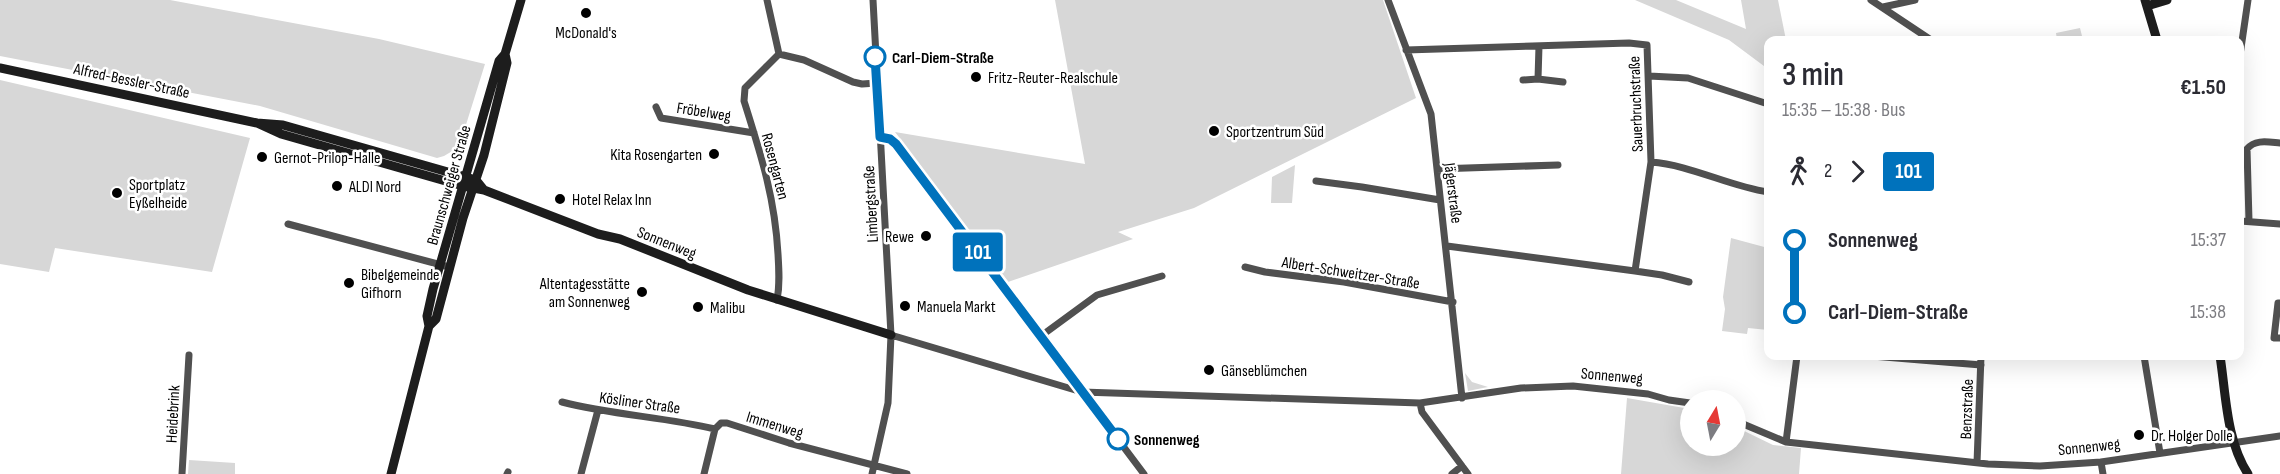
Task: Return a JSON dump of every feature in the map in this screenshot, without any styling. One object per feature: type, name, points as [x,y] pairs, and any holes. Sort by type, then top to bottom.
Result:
[{"type":"street","name":"Braunschweiger Straße","points":[[391,474],[429,326],[427,316],[445,266],[469,183],[499,61],[505,54],[521,0]]},
{"type":"street","points":[[767,0],[779,54],[804,60],[853,82],[877,83]]},
{"type":"street","name":"Limbergstraße","points":[[873,0],[891,335],[888,403],[873,470]]},
{"type":"street","name":"Jägerstraße","points":[[1388,0],[1429,107],[1447,246],[1462,398]]},
{"type":"street","points":[[1871,0],[1925,36]]},
{"type":"street","points":[[1883,7],[1915,0]]},
{"type":"street","points":[[2156,36],[2146,3],[2167,0]]},
{"type":"street","points":[[2243,36],[2248,0]]},
{"type":"street","name":"Sauerbruchstraße","points":[[1406,50],[1647,45],[1650,162],[1635,271]]},
{"type":"street","points":[[1538,79],[1539,46]]},
{"type":"street","name":"Rosengarten","points":[[777,300],[780,286],[771,190],[744,102],[745,88],[779,54]]},
{"type":"street","name":"Alfred-Bessler-Straße","points":[[0,68],[257,123],[281,134],[469,183]]},
{"type":"street","points":[[1649,76],[1688,78],[1764,103]]},
{"type":"street","points":[[1523,80],[1563,82]]},
{"type":"street","name":"Fröbelweg","points":[[656,107],[661,118],[754,133]]},
{"type":"street","points":[[880,137],[890,139],[896,144],[1144,474]]},
{"type":"street","points":[[2249,221],[2247,149],[2250,145],[2259,142],[2280,143]]},
{"type":"street","points":[[1650,162],[1666,163],[1764,191]]},
{"type":"street","points":[[1437,169],[1558,165]]},
{"type":"street","points":[[1316,181],[1440,200]]},
{"type":"street","name":"Sonnenweg","points":[[469,183],[598,234],[620,239],[777,300],[1082,392],[1420,403],[1521,388],[1573,386],[1648,394],[1680,402]]},
{"type":"street","points":[[2244,221],[2280,224]]},
{"type":"street","points":[[288,224],[445,266]]},
{"type":"street","points":[[1447,246],[1662,275],[1689,282]]},
{"type":"street","name":"Albert-Schweitzer-Straße","points":[[1245,267],[1453,302]]},
{"type":"street","points":[[1041,336],[1097,296],[1162,276]]},
{"type":"street","points":[[2280,303],[2278,303],[2274,338],[2280,338]]},
{"type":"street","name":"Heidebrink","points":[[182,474],[189,355]]},
{"type":"street","points":[[1786,442],[1796,360]]},
{"type":"street","points":[[1920,360],[1981,365]]},
{"type":"street","name":"Benzstraße","points":[[1977,463],[1981,360]]},
{"type":"street","points":[[2145,360],[2160,453]]},
{"type":"street","points":[[2221,360],[2234,443],[2240,463],[2248,474]]},
{"type":"street","name":"Kösliner Straße","points":[[562,402],[598,410],[671,419],[715,429]]},
{"type":"street","points":[[1420,403],[1422,412],[1468,474]]},
{"type":"street","points":[[580,474],[598,410]]},
{"type":"street","name":"Immenweg","points":[[715,429],[721,423],[727,423],[873,470],[907,474]]},
{"type":"street","name":"Sonnenweg","points":[[1746,425],[1786,442],[1977,463],[2040,466],[2101,462],[2280,436]]},
{"type":"street","points":[[704,474],[715,429]]},
{"type":"street","points":[[2101,462],[2103,474]]},
{"type":"street","points":[[1452,474],[1462,466]]},
{"type":"shaded area","points":[[0,0],[170,0],[379,39],[485,64],[459,147],[437,158],[260,106],[0,56]]},
{"type":"shaded area","name":"Sportzentrum Süd","points":[[1055,0],[1383,0],[1416,98],[1194,208],[1118,232],[1133,239],[1008,282],[895,132],[1085,164]]},
{"type":"shaded area","points":[[1635,0],[1676,0],[1746,29],[1741,0],[1778,0],[1785,36],[1764,36],[1764,66],[1729,40]]},
{"type":"shaded area","points":[[2080,28],[2082,36],[2056,36],[2056,33]]},
{"type":"shaded area","name":"Sportplatz Eyßelheide","points":[[0,80],[250,138],[212,272],[55,248],[49,272],[0,264]]},
{"type":"shaded area","points":[[1295,165],[1292,203],[1271,203],[1272,177]]},
{"type":"shaded area","points":[[1731,238],[1764,247],[1764,330],[1748,328],[1747,334],[1722,331],[1725,309],[1723,297]]},
{"type":"shaded area","points":[[1465,373],[1472,382],[1488,387],[1468,391]]},
{"type":"shaded area","points":[[1627,398],[1680,407],[1680,456],[1746,456],[1746,432],[1773,445],[1801,448],[1799,474],[1621,474]]},
{"type":"shaded area","points":[[189,460],[235,463],[235,474],[188,474]]},
{"type":"bus line","name":"101","points":[[875,57],[880,137],[890,139],[896,144],[1118,439]]},
{"type":"place","name":"McDonald's","points":[[586,13]]},
{"type":"place","name":"Carl-Diem-Straße","points":[[875,57]]},
{"type":"place","name":"Fritz-Reuter-Realschule","points":[[976,77]]},
{"type":"place","name":"Sportzentrum Süd","points":[[1214,131]]},
{"type":"place","name":"Kita Rosengarten","points":[[714,154]]},
{"type":"place","name":"Gernot-Prilop-Halle","points":[[262,157]]},
{"type":"place","name":"ALDI Nord","points":[[337,186]]},
{"type":"place","name":"Sportplatz Eyßelheide","points":[[117,193]]},
{"type":"place","name":"Hotel Relax Inn","points":[[560,199]]},
{"type":"place","name":"Rewe","points":[[926,236]]},
{"type":"place","name":"Bibelgemeinde Gifhorn","points":[[349,283]]},
{"type":"place","name":"Altentagesstätte am Sonnenweg","points":[[642,292]]},
{"type":"place","name":"Manuela Markt","points":[[905,306]]},
{"type":"place","name":"Malibu","points":[[698,307]]},
{"type":"place","name":"Gänseblümchen","points":[[1209,370]]},
{"type":"place","name":"Dr. Holger Dolle","points":[[2139,435]]},
{"type":"place","name":"Sonnenweg","points":[[1118,439]]}]
